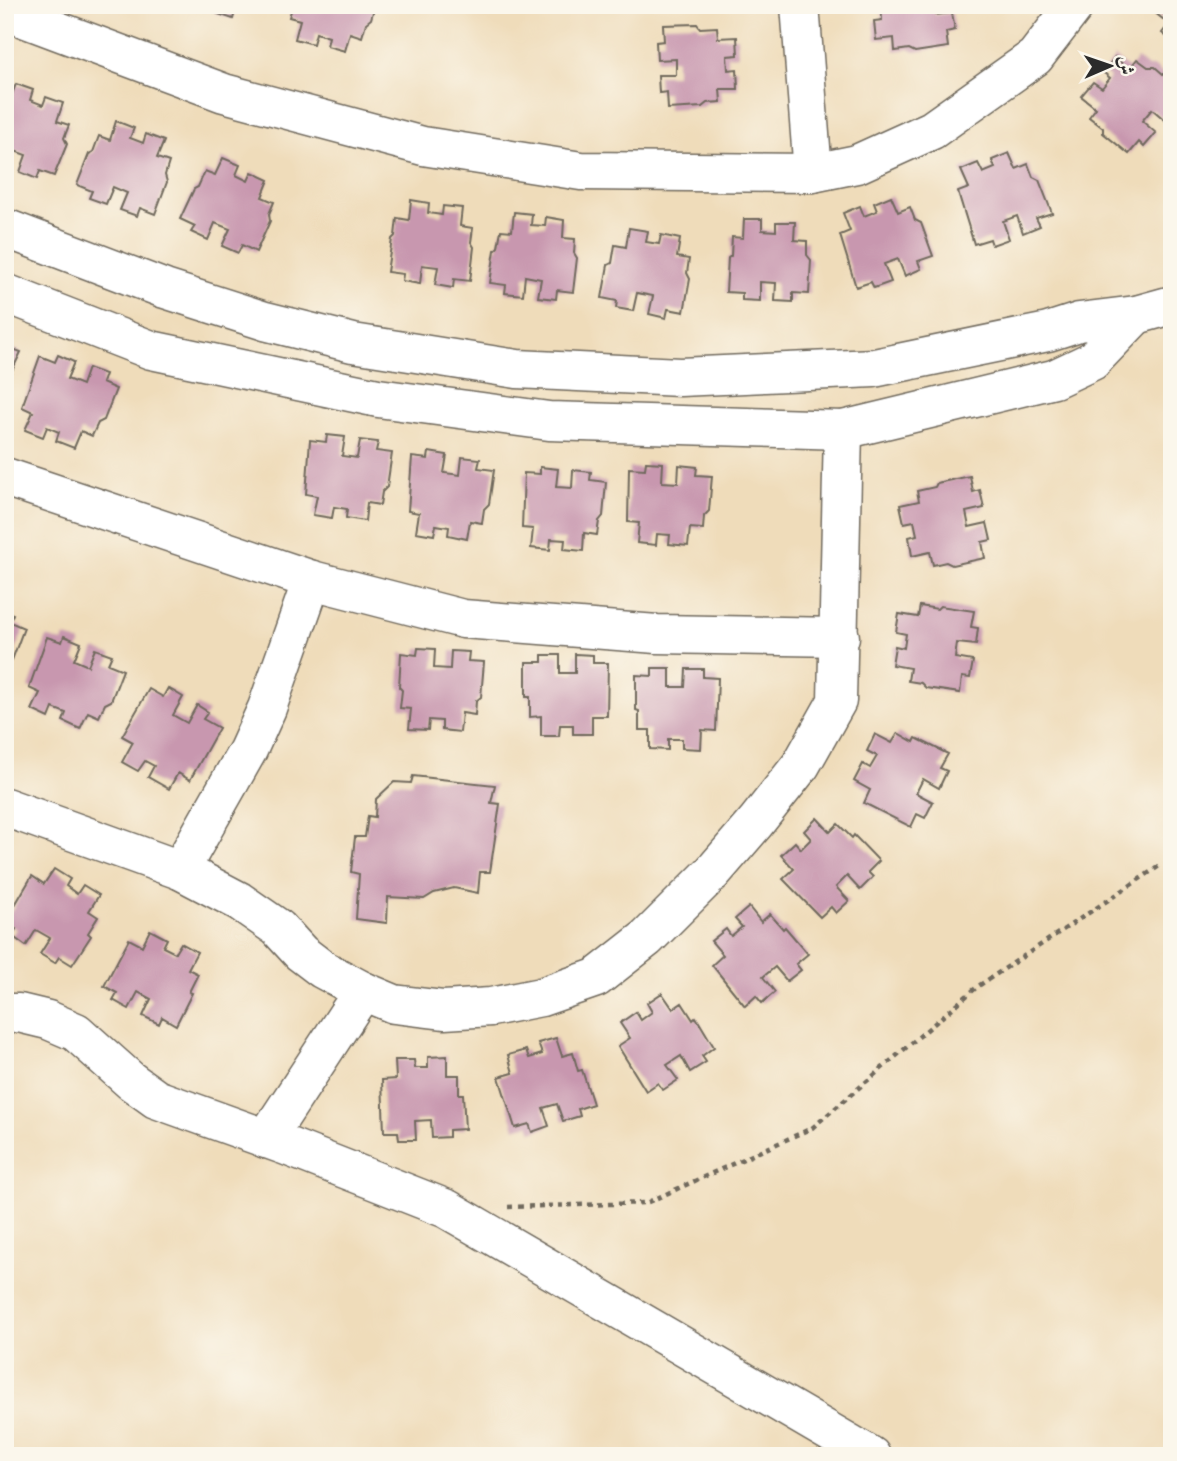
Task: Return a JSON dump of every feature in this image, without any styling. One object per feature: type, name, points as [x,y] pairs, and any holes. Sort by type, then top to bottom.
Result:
[{"type":"street","points":[[800,5],[814,173]]},
{"type":"street","points":[[5,11],[224,93],[423,146],[581,171],[814,173],[857,164],[932,130],[1035,57],[1075,5]]},
{"type":"street","points":[[5,228],[165,289],[265,321],[365,345],[517,369],[680,377],[874,368],[1048,332],[1079,322],[1154,310]]},
{"type":"street","points":[[5,293],[151,350],[378,398],[549,421],[843,430],[1054,379],[1092,361],[1154,310]]},
{"type":"street","points":[[250,371],[265,321]]},
{"type":"street","points":[[5,807],[180,870],[239,901],[278,928],[301,953],[322,969],[394,1004],[444,1010],[491,1007],[541,997],[596,978],[647,938],[712,873],[802,765],[837,701],[843,430]]},
{"type":"street","points":[[5,477],[312,580],[463,619],[657,634],[840,636]]},
{"type":"street","points":[[180,870],[248,750],[262,719],[312,580]]},
{"type":"street","points":[[266,1139],[363,991]]},
{"type":"street","points":[[5,1013],[19,1013],[48,1020],[76,1032],[131,1081],[156,1098],[447,1209],[871,1456]]},
{"type":"path","points":[[500,1208],[646,1203],[812,1128],[976,987],[1161,865]]},
{"type":"building","points":[[218,5],[237,5],[233,19],[215,13]]},
{"type":"building","points":[[293,5],[375,5],[362,37],[350,33],[345,51],[327,46],[329,37],[316,33],[313,44],[295,39],[300,20],[289,17]]},
{"type":"building","points":[[881,5],[933,5],[935,15],[952,13],[955,30],[946,32],[948,47],[915,52],[909,49],[895,51],[894,38],[876,40],[874,21],[882,20]]},
{"type":"building","points":[[1159,5],[1172,5],[1172,41],[1162,33],[1169,24],[1154,12]]},
{"type":"building","points":[[697,24],[700,28],[717,27],[718,38],[737,37],[738,55],[727,56],[728,70],[737,69],[738,89],[720,89],[721,102],[707,103],[702,107],[668,109],[667,92],[659,93],[658,75],[676,75],[676,59],[657,60],[656,42],[664,41],[663,25]]},
{"type":"building","points":[[1115,57],[1129,69],[1137,59],[1148,67],[1155,67],[1172,82],[1172,114],[1166,121],[1152,109],[1142,121],[1156,133],[1144,147],[1139,142],[1129,154],[1103,133],[1103,128],[1089,117],[1096,108],[1081,96],[1093,82],[1102,88],[1110,78],[1103,72]]},
{"type":"building","points":[[16,84],[33,90],[30,100],[43,105],[46,97],[63,103],[57,121],[69,125],[64,138],[67,144],[54,176],[40,171],[37,179],[20,172],[26,155],[12,150],[5,167],[5,101],[9,102]]},
{"type":"building","points":[[116,121],[134,128],[130,138],[143,143],[146,134],[164,141],[157,158],[169,162],[165,175],[167,182],[155,214],[140,208],[137,216],[120,210],[127,193],[113,187],[106,204],[89,198],[92,191],[77,185],[99,136],[110,140]]},
{"type":"building","points":[[1009,153],[1016,169],[1028,164],[1033,177],[1039,180],[1052,213],[1036,218],[1040,226],[1023,233],[1017,216],[1003,221],[1009,239],[992,245],[990,239],[974,244],[958,192],[969,188],[961,170],[978,163],[983,173],[995,168],[992,160]]},
{"type":"building","points":[[223,158],[240,165],[236,175],[248,181],[252,172],[269,180],[262,197],[274,202],[269,214],[270,221],[256,252],[242,245],[238,253],[222,246],[230,229],[215,223],[208,240],[191,232],[195,226],[180,219],[205,171],[215,175]]},
{"type":"building","points":[[891,196],[898,212],[910,207],[915,220],[921,223],[933,256],[918,261],[921,269],[905,276],[898,259],[884,264],[891,282],[874,288],[871,282],[856,287],[840,235],[850,231],[843,213],[860,206],[864,216],[877,211],[874,203]]},
{"type":"building","points":[[411,200],[429,203],[428,213],[442,215],[443,206],[462,208],[460,226],[473,228],[470,281],[454,279],[453,288],[435,285],[438,267],[422,265],[420,284],[402,281],[403,274],[387,272],[397,218],[409,220]]},
{"type":"building","points":[[514,212],[532,214],[531,225],[545,226],[546,217],[564,220],[563,238],[575,239],[574,253],[577,258],[573,292],[557,290],[556,299],[538,297],[541,279],[525,276],[523,295],[505,293],[506,285],[490,283],[501,230],[512,231]]},
{"type":"building","points":[[744,219],[762,219],[762,230],[776,231],[776,222],[795,222],[794,240],[807,241],[807,255],[811,260],[809,294],[793,293],[793,302],[775,301],[776,283],[760,282],[760,301],[742,300],[742,293],[726,292],[732,237],[743,238]]},
{"type":"building","points":[[629,228],[648,231],[646,242],[659,244],[661,235],[680,239],[677,257],[689,259],[687,273],[690,279],[684,312],[668,309],[666,318],[649,314],[653,296],[637,293],[633,311],[616,308],[617,301],[602,298],[615,245],[626,247]]},
{"type":"building","points":[[5,346],[21,352],[5,385]]},
{"type":"building","points":[[58,355],[74,362],[67,379],[82,385],[88,368],[105,374],[102,383],[116,389],[104,420],[98,423],[92,436],[81,431],[74,448],[56,441],[59,432],[47,427],[43,437],[25,430],[33,412],[22,407],[40,356],[55,362]]},
{"type":"building","points":[[327,435],[345,437],[342,456],[357,458],[360,440],[378,442],[376,451],[392,453],[387,487],[382,492],[380,505],[367,503],[365,521],[346,518],[347,509],[334,507],[332,518],[313,515],[317,496],[306,494],[310,440],[326,442]]},
{"type":"building","points":[[429,452],[447,455],[444,473],[460,475],[462,457],[480,459],[478,468],[494,470],[489,504],[484,509],[482,523],[470,521],[467,539],[448,535],[449,527],[436,525],[434,535],[416,532],[419,513],[408,511],[412,457],[428,459]]},
{"type":"building","points":[[646,462],[663,463],[662,482],[678,483],[679,465],[697,467],[696,475],[712,476],[709,511],[704,516],[703,529],[690,528],[688,546],[669,544],[670,535],[657,534],[656,545],[637,543],[639,523],[628,522],[629,468],[645,469]]},
{"type":"building","points":[[540,467],[558,469],[556,487],[572,488],[573,470],[591,472],[590,480],[606,482],[603,516],[599,521],[597,535],[584,533],[583,551],[564,549],[565,540],[551,539],[550,550],[531,548],[533,529],[522,528],[524,473],[540,474]]},
{"type":"building","points":[[970,476],[973,492],[980,490],[984,508],[966,512],[969,527],[987,523],[991,540],[982,542],[985,558],[952,565],[946,562],[933,565],[930,552],[912,556],[909,537],[917,535],[914,521],[904,523],[900,505],[919,501],[917,491],[935,487],[937,483]]},
{"type":"building","points":[[920,606],[974,611],[971,627],[978,628],[976,645],[957,643],[955,658],[973,661],[970,678],[962,677],[960,693],[926,688],[921,683],[908,681],[910,668],[892,665],[895,646],[904,648],[906,634],[896,632],[899,614],[918,617]]},
{"type":"building","points":[[5,611],[13,614],[10,622],[24,628],[12,660],[5,663]]},
{"type":"building","points":[[64,636],[81,643],[74,660],[88,666],[95,649],[112,655],[108,664],[123,670],[111,701],[105,704],[99,717],[88,712],[80,729],[63,721],[66,713],[53,708],[49,718],[32,710],[40,693],[29,688],[47,637],[62,642]]},
{"type":"building","points":[[418,648],[435,649],[434,668],[450,669],[451,651],[469,652],[468,661],[484,662],[481,697],[476,701],[475,715],[462,713],[460,732],[442,730],[442,721],[429,720],[428,730],[409,729],[411,709],[400,708],[401,653],[417,655]]},
{"type":"building","points":[[575,654],[593,655],[593,663],[608,663],[607,716],[592,716],[592,734],[573,734],[573,725],[560,725],[559,736],[541,736],[541,716],[530,717],[530,697],[526,697],[526,662],[542,662],[542,655],[560,655],[560,673],[575,673]]},
{"type":"building","points":[[652,668],[670,668],[670,687],[685,687],[686,669],[703,669],[703,677],[718,678],[716,731],[702,730],[701,749],[682,748],[682,739],[668,739],[668,750],[650,749],[650,730],[639,730],[636,675],[652,676]]},
{"type":"building","points":[[168,688],[183,697],[173,715],[187,723],[197,705],[208,712],[203,719],[219,728],[190,780],[178,773],[169,789],[148,777],[154,766],[145,761],[138,771],[122,762],[133,742],[122,736],[149,689],[163,697]]},
{"type":"building","points":[[898,733],[914,742],[916,738],[948,754],[940,768],[947,771],[939,788],[923,779],[916,793],[933,802],[925,818],[917,814],[911,827],[864,803],[870,790],[854,781],[863,764],[870,768],[877,756],[867,751],[875,734],[892,743]]},
{"type":"building","points":[[413,776],[495,785],[491,803],[500,804],[490,872],[480,872],[478,893],[454,888],[434,893],[424,899],[388,897],[387,923],[356,919],[359,874],[351,872],[355,837],[365,837],[368,816],[375,817],[376,799],[394,782],[411,783]]},
{"type":"building","points":[[817,818],[830,832],[838,824],[852,838],[854,835],[879,861],[868,872],[873,877],[860,890],[847,876],[836,887],[849,901],[836,913],[831,907],[820,917],[783,879],[794,869],[781,855],[795,842],[801,849],[811,839],[804,831]]},
{"type":"building","points":[[54,869],[70,879],[66,886],[77,894],[83,885],[99,895],[89,911],[98,917],[88,933],[91,936],[72,965],[59,957],[55,963],[40,954],[50,938],[36,930],[26,946],[12,936],[16,929],[5,922],[32,876],[44,884]]},
{"type":"building","points":[[749,907],[761,922],[770,914],[808,954],[796,964],[801,970],[787,981],[775,967],[763,977],[775,992],[762,1003],[756,996],[745,1006],[712,965],[723,955],[711,941],[726,929],[731,936],[742,927],[735,919]]},
{"type":"building","points":[[150,930],[167,939],[163,947],[175,953],[181,943],[197,952],[188,969],[198,974],[176,1025],[162,1017],[159,1024],[143,1016],[151,999],[138,992],[129,1009],[113,1000],[117,993],[104,986],[129,939],[142,946]]},
{"type":"building","points":[[662,993],[673,1009],[682,1003],[693,1020],[696,1017],[714,1047],[702,1056],[706,1062],[690,1072],[681,1056],[667,1065],[678,1080],[663,1090],[658,1083],[646,1091],[618,1046],[630,1038],[620,1023],[636,1012],[641,1020],[652,1012],[647,1003]]},
{"type":"building","points":[[556,1038],[562,1056],[573,1053],[578,1071],[582,1070],[593,1104],[578,1109],[580,1116],[563,1121],[557,1104],[543,1108],[549,1126],[532,1132],[529,1124],[515,1128],[499,1077],[513,1073],[508,1055],[526,1050],[529,1058],[542,1054],[538,1043]]},
{"type":"building","points":[[447,1056],[447,1075],[459,1075],[465,1129],[449,1130],[449,1137],[432,1138],[431,1120],[415,1121],[416,1140],[399,1140],[398,1132],[384,1132],[382,1080],[396,1079],[395,1060],[414,1060],[415,1068],[428,1068],[428,1057]]}]
